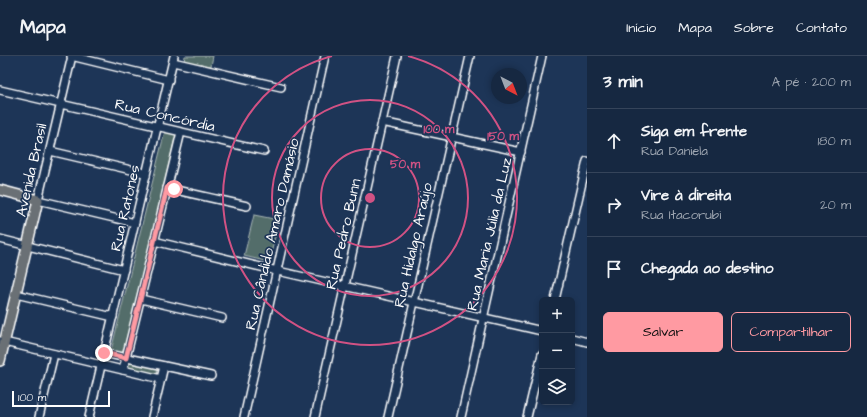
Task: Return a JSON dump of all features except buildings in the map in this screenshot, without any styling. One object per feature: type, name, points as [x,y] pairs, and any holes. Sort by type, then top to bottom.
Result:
[{"type":"main road","points":[[0,190],[38,200]]},
{"type":"main road","name":"Avenida Brasil","points":[[0,361],[2,341],[16,294],[38,200]]},
{"type":"street","points":[[72,56],[168,80]]},
{"type":"street","name":"Avenida Brasil","points":[[38,200],[72,56]]},
{"type":"street","name":"Rua Cândido Amaro Damásio","points":[[244,417],[325,56]]},
{"type":"street","name":"Rua Pedro Bunn","points":[[315,417],[397,56]]},
{"type":"street","name":"Rua Hidalgo Araújo","points":[[388,417],[470,56]]},
{"type":"street","name":"Rua Maria Júlia da Luz","points":[[461,417],[542,56]]},
{"type":"street","points":[[173,59],[281,87]]},
{"type":"street","name":"Rua Ratones","points":[[89,417],[173,59]]},
{"type":"street","name":"Rua Concórdia","points":[[0,90],[264,151]]},
{"type":"street","points":[[382,122],[521,152]]},
{"type":"street","points":[[124,370],[180,132]]},
{"type":"street","points":[[50,151],[144,173],[146,176]]},
{"type":"street","points":[[556,297],[587,161]]},
{"type":"street","points":[[167,188],[247,206]]},
{"type":"street","points":[[38,200],[135,223]]},
{"type":"street","points":[[0,239],[124,270]]},
{"type":"street","points":[[154,241],[277,271],[539,330]]},
{"type":"street","points":[[16,294],[113,317]]},
{"type":"street","points":[[141,299],[222,318]]},
{"type":"street","points":[[575,339],[587,342]]},
{"type":"street","points":[[2,341],[161,379]]},
{"type":"street","points":[[104,353],[211,376]]},
{"type":"street","points":[[39,417],[54,354]]},
{"type":"street","points":[[152,417],[164,366]]},
{"type":"street","points":[[527,417],[539,367]]},
{"type":"green space","points":[[185,56],[213,56],[211,66],[184,61]]},
{"type":"green space","points":[[165,131],[176,134],[124,354],[111,351]]},
{"type":"green space","points":[[254,215],[279,220],[269,262],[244,256]]},
{"type":"green space","points":[[128,360],[158,367],[156,377],[125,369]]},
{"type":"route","points":[[104,353],[126,358],[167,188],[174,189]]}]
